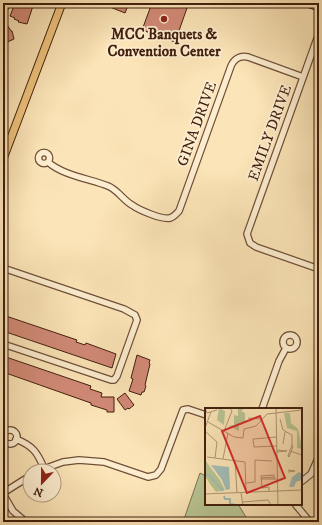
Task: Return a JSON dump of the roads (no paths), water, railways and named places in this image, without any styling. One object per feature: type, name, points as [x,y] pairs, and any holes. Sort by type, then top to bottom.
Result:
[{"type":"main road","points":[[3,159],[62,3]]},
{"type":"main road","points":[[307,3],[319,7]]},
{"type":"street","points":[[3,11],[8,3]]},
{"type":"street","name":"EMILY DRIVE","points":[[318,269],[256,247],[249,240],[248,231],[319,33]]},
{"type":"street","name":"GINA DRIVE","points":[[48,162],[59,169],[113,189],[137,208],[164,218],[171,218],[179,210],[231,66],[235,60],[241,56],[248,57],[303,77]]},
{"type":"street","points":[[318,269],[319,261]]},
{"type":"street","points":[[3,268],[124,308],[135,315],[137,320],[120,370],[116,378],[111,380],[3,344]]},
{"type":"street","points":[[262,408],[279,361],[286,348]]},
{"type":"street","points":[[60,463],[91,460],[104,462],[144,476],[156,475],[161,469],[181,412],[188,409],[205,415]]},
{"type":"street","points":[[16,439],[33,449],[39,456],[42,463]]},
{"type":"street","points":[[302,481],[311,474],[319,456]]},
{"type":"street","points":[[22,481],[3,494],[14,511],[26,522]]},
{"type":"street","points":[[296,505],[310,522]]},
{"type":"place","name":"MCC Banquets & Convention Center","points":[[164,19]]}]
